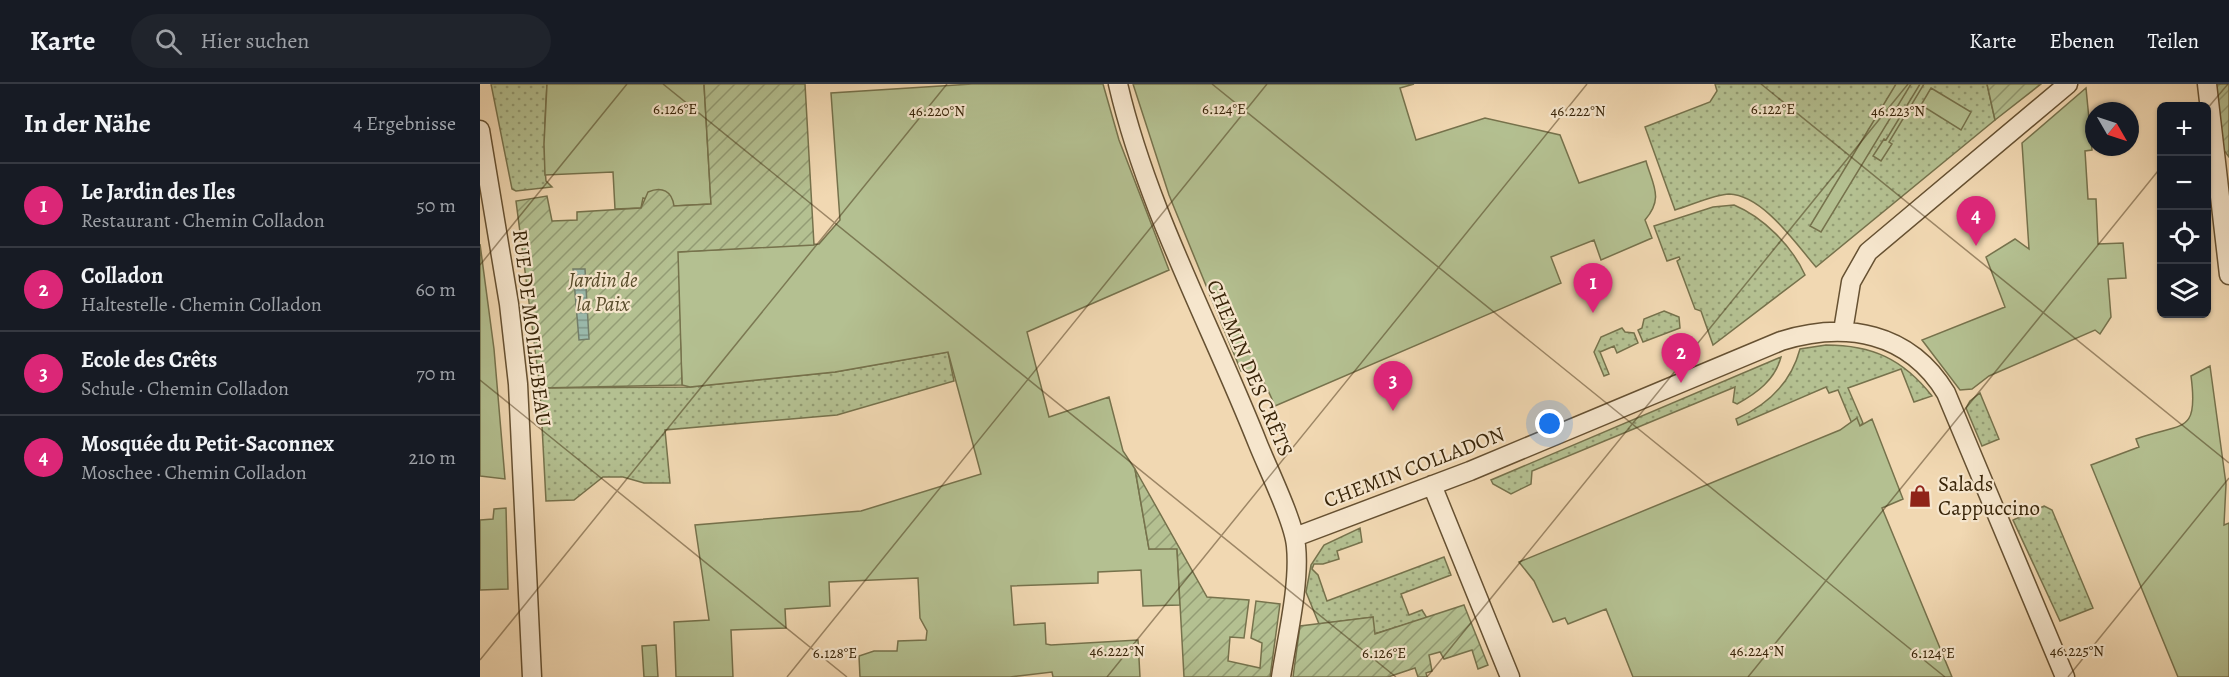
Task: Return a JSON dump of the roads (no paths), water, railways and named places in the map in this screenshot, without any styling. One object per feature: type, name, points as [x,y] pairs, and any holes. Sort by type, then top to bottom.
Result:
[{"type":"street","name":"CHEMIN DES CRÊTS","points":[[1118,84],[1144,168],[1171,240],[1242,404],[1295,537],[1296,568],[1281,677]]},
{"type":"street","points":[[1843,331],[1851,282],[1868,252],[2068,84]]},
{"type":"street","points":[[2207,84],[2229,275]]},
{"type":"street","name":"RUE DE MOILLEBEAU","points":[[480,130],[509,304],[519,384],[532,677]]},
{"type":"street","name":"CHEMIN COLLADON","points":[[1295,537],[1432,485],[1781,341],[1812,333],[1843,331],[1870,335],[1900,347],[1919,360],[1941,384],[1953,405],[2065,677]]},
{"type":"street","points":[[1432,485],[1510,677]]},
{"type":"place","name":"Mosquée du Petit-Saconnex","points":[[1976,246]]},
{"type":"place","name":"Le Jardin des Iles","points":[[1593,313]]},
{"type":"place","name":"Colladon","points":[[1681,383]]},
{"type":"place","name":"Ecole des Crêts","points":[[1393,411]]},
{"type":"place","name":"Salads Cappuccino","points":[[1920,496]]},
{"type":"park label","name":"Jardin de la Paix","points":[[603,292]]}]
